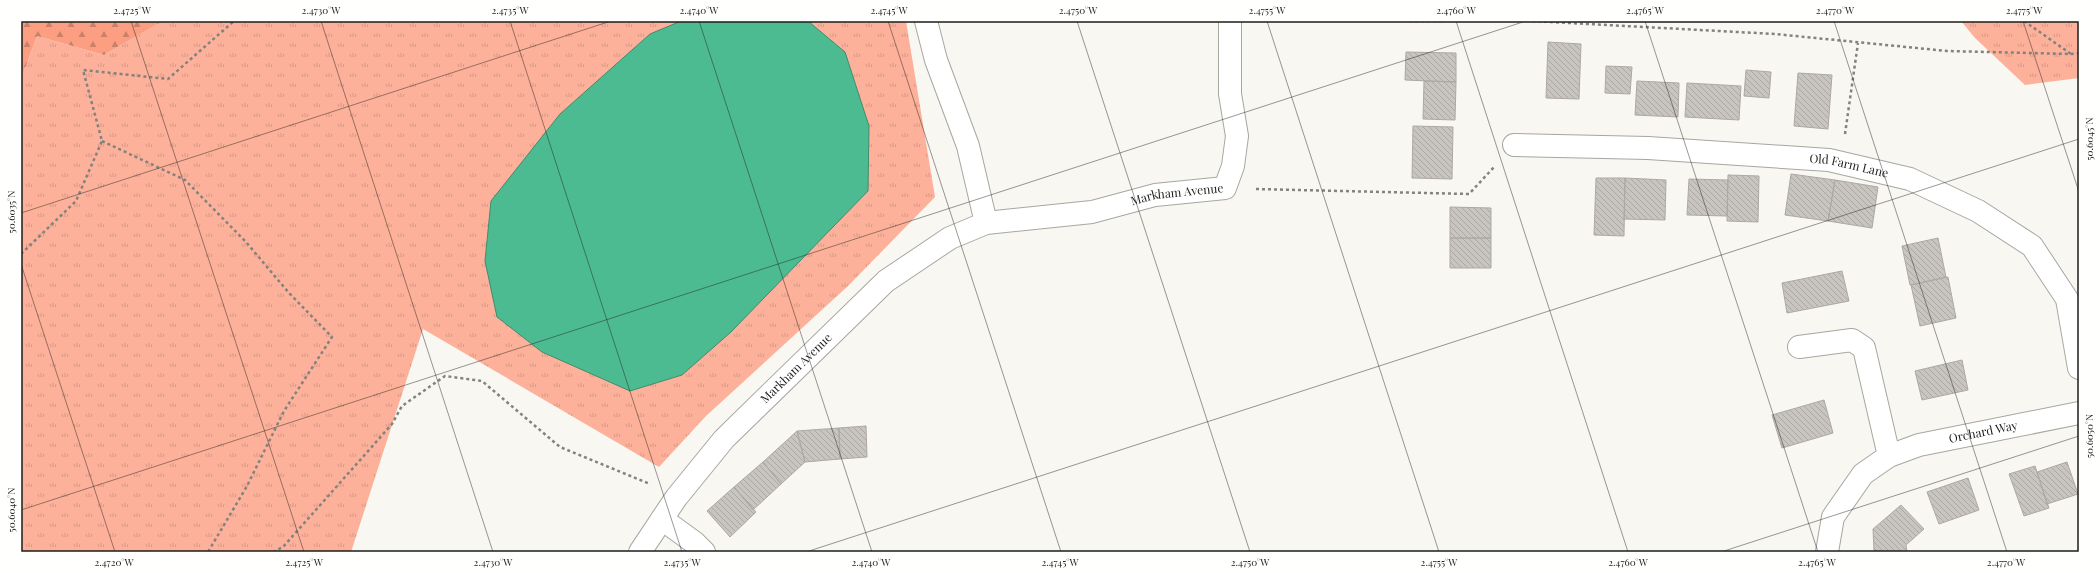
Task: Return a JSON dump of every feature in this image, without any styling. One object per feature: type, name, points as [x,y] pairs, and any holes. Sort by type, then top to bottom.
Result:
[{"type":"street","points":[[926,21],[936,60],[968,146],[986,223]]},
{"type":"street","name":"Markham Avenue","points":[[640,552],[676,498],[724,438],[886,281],[950,238],[986,223],[1092,212],[1155,195],[1225,188],[1233,166],[1237,136],[1230,94],[1230,21]]},
{"type":"street","name":"Old Farm Lane","points":[[1514,145],[1648,148],[1829,160],[1910,179],[1978,211],[2032,246],[2067,299],[2079,368]]},
{"type":"street","points":[[1799,347],[1852,340],[1864,348],[1889,456]]},
{"type":"street","name":"Orchard Way","points":[[1827,552],[1833,517],[1863,474],[1889,456],[1919,445],[2079,414]]},
{"type":"street","points":[[662,519],[695,543],[704,552]]},
{"type":"path","points":[[21,254],[76,201],[102,141],[83,70],[168,79],[234,21]]},
{"type":"path","points":[[1409,21],[1446,21]]},
{"type":"path","points":[[1532,21],[1775,34],[1947,51],[2079,53]]},
{"type":"path","points":[[2024,21],[2071,54]]},
{"type":"path","points":[[1841,163],[1858,43]]},
{"type":"path","points":[[102,141],[185,180],[246,242],[289,293],[332,337],[284,411],[247,486],[208,552]]},
{"type":"path","points":[[1225,188],[1469,194],[1514,145]]},
{"type":"path","points":[[273,552],[283,547],[392,424],[402,406],[445,376],[482,381],[560,447],[643,481],[676,498]]},
{"type":"green space","points":[[21,21],[163,21],[104,55],[37,36],[21,79]]},
{"type":"green space","points":[[163,21],[906,21],[935,197],[848,286],[706,416],[659,467],[423,329],[351,552],[21,552],[21,79],[37,36],[104,55]]},
{"type":"green space","points":[[1961,21],[2079,21],[2079,78],[2025,85],[1975,38]]},
{"type":"shaded area","points":[[681,21],[808,21],[845,52],[869,126],[868,191],[731,332],[682,375],[630,391],[542,352],[497,317],[485,261],[491,201],[560,114],[650,34]]},
{"type":"building","points":[[1548,42],[1581,44],[1579,99],[1546,98]]},
{"type":"building","points":[[1406,52],[1456,53],[1456,82],[1405,80]]},
{"type":"building","points":[[1606,66],[1632,67],[1630,94],[1605,93]]},
{"type":"building","points":[[1746,70],[1771,72],[1769,98],[1744,96]]},
{"type":"building","points":[[1798,73],[1832,75],[1828,129],[1794,126]]},
{"type":"building","points":[[1424,81],[1456,82],[1455,120],[1423,119]]},
{"type":"building","points":[[1637,81],[1679,83],[1678,117],[1635,115]]},
{"type":"building","points":[[1687,83],[1741,86],[1739,120],[1685,117]]},
{"type":"building","points":[[1413,126],[1453,127],[1452,179],[1412,178]]},
{"type":"building","points":[[1791,174],[1835,180],[1828,221],[1785,215]]},
{"type":"building","points":[[1728,175],[1759,176],[1758,222],[1727,221]]},
{"type":"building","points":[[1596,178],[1625,178],[1624,236],[1594,235]]},
{"type":"building","points":[[1625,178],[1666,180],[1665,220],[1624,219]]},
{"type":"building","points":[[1689,179],[1728,180],[1727,216],[1687,215]]},
{"type":"building","points":[[1835,180],[1878,187],[1872,228],[1828,221]]},
{"type":"building","points":[[1450,207],[1491,208],[1491,238],[1450,238]]},
{"type":"building","points":[[1450,238],[1491,238],[1491,268],[1450,268]]},
{"type":"building","points":[[1938,238],[1946,277],[1910,285],[1902,246]]},
{"type":"building","points":[[1842,271],[1849,301],[1787,313],[1782,283]]},
{"type":"building","points":[[1948,277],[1956,318],[1920,326],[1911,285]]},
{"type":"building","points":[[1962,360],[1968,390],[1922,400],[1915,371]]},
{"type":"building","points":[[1824,400],[1833,433],[1782,448],[1772,415]]},
{"type":"building","points":[[866,426],[867,457],[840,459],[839,428]]},
{"type":"building","points":[[839,428],[840,459],[805,462],[797,431]]},
{"type":"building","points":[[797,431],[805,462],[781,484],[763,462]]},
{"type":"building","points":[[763,462],[781,484],[753,510],[734,487]]},
{"type":"building","points":[[2067,462],[2078,494],[2047,504],[2037,472]]},
{"type":"building","points":[[2035,466],[2049,508],[2024,516],[2009,474]]},
{"type":"building","points":[[1968,478],[1979,510],[1939,524],[1927,492]]},
{"type":"building","points":[[734,487],[756,512],[730,537],[707,511]]},
{"type":"building","points":[[1901,505],[1924,529],[1906,545],[1907,552],[1874,552],[1873,529]]}]
